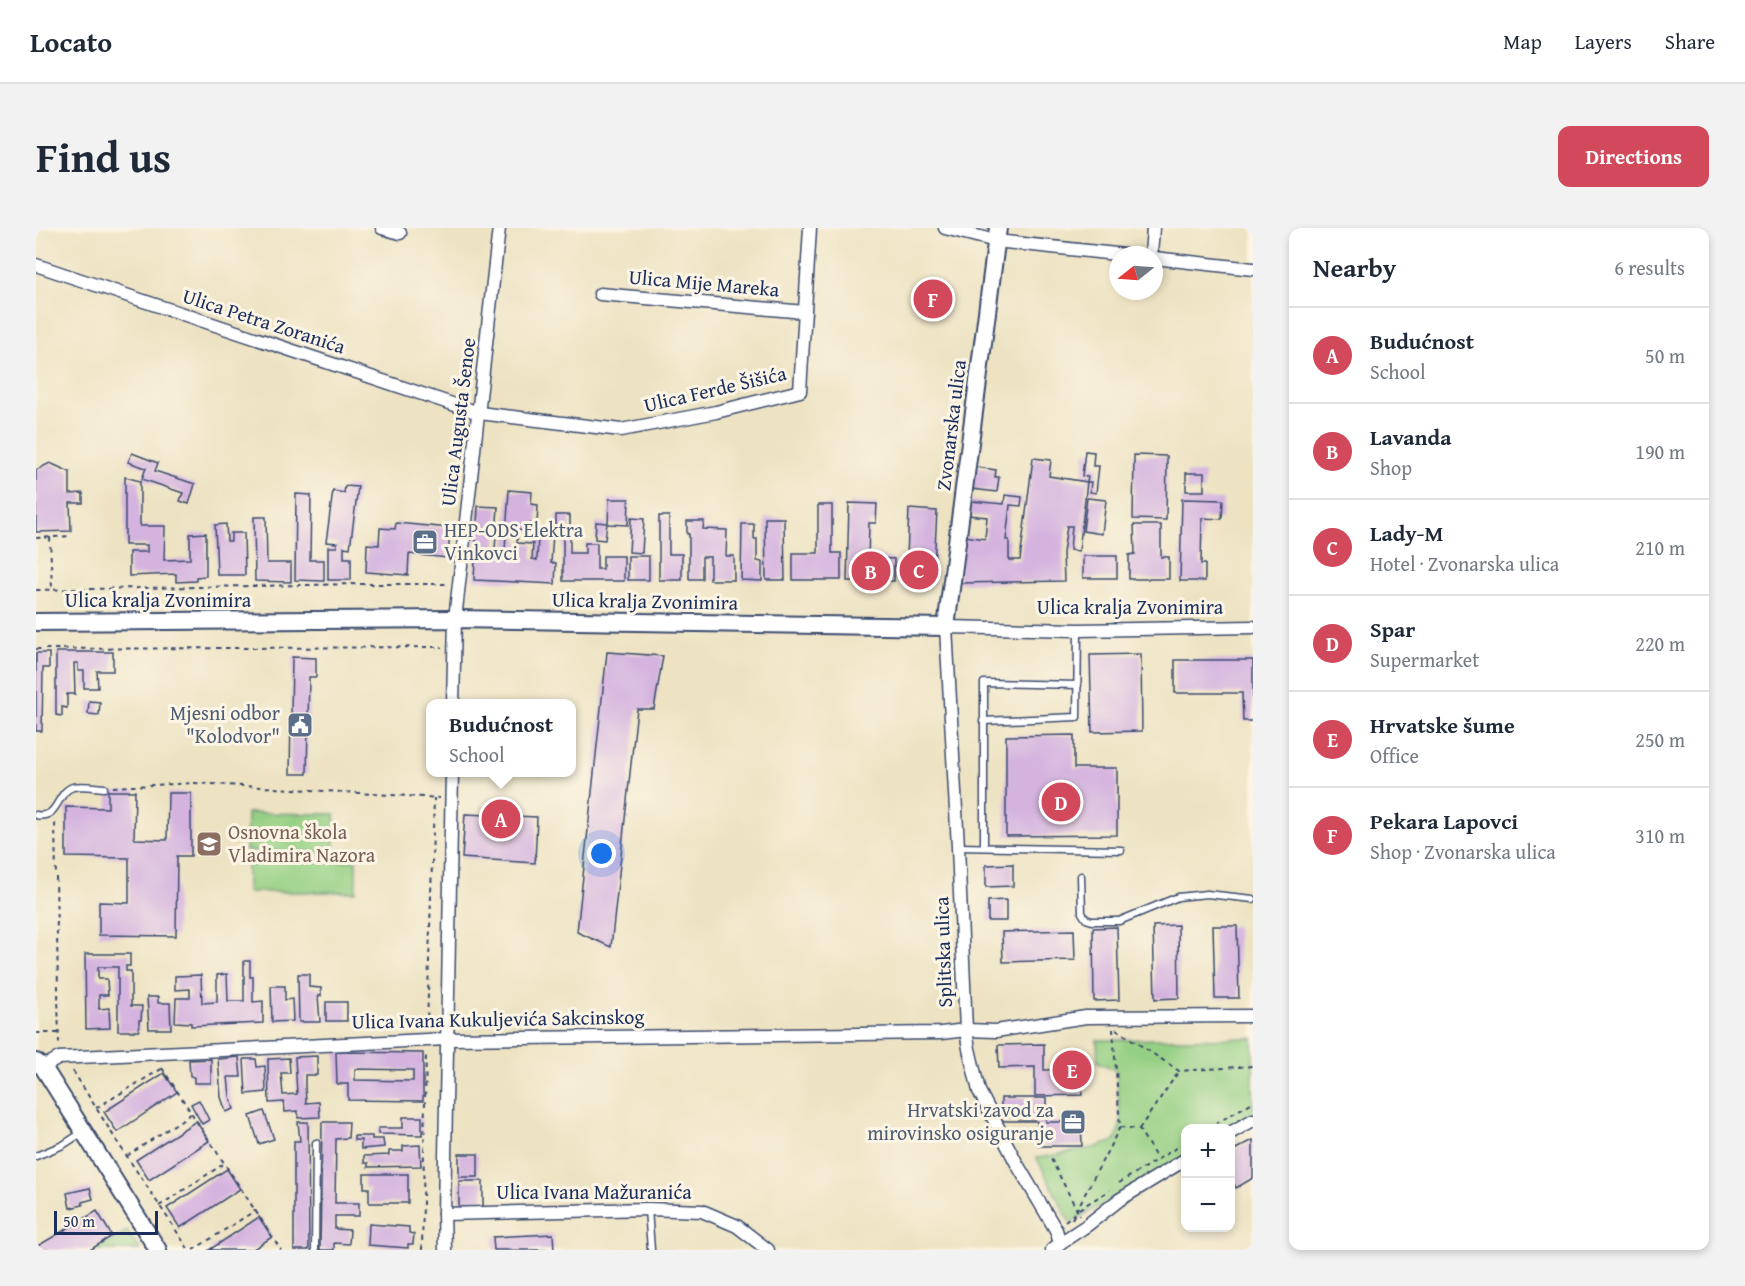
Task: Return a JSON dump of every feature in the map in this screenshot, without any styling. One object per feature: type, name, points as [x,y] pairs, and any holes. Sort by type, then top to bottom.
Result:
[{"type":"main road","name":"Zvonarska ulica","points":[[946,627],[997,234]]},
{"type":"main road","name":"Ulica kralja Zvonimira","points":[[36,622],[454,619],[946,627]]},
{"type":"main road","points":[[40,1064],[159,1250]]},
{"type":"street","points":[[382,228],[400,233]]},
{"type":"street","name":"Ulica Augusta Šenoe","points":[[453,699],[454,619],[499,228]]},
{"type":"street","name":"Ulica Ferde Šišića","points":[[479,413],[621,430],[716,412],[800,391],[810,228]]},
{"type":"street","points":[[945,228],[1109,252]]},
{"type":"street","points":[[1152,246],[1153,228]]},
{"type":"street","points":[[1163,258],[1253,269]]},
{"type":"street","name":"Ulica Petra Zoranića","points":[[36,265],[479,413]]},
{"type":"street","name":"Ulica Mije Mareka","points":[[600,294],[805,312]]},
{"type":"street","name":"Ulica kralja Zvonimira","points":[[946,627],[1078,630],[1253,627]]},
{"type":"street","name":"Splitska ulica","points":[[946,627],[966,1030],[969,1049],[980,1091],[1017,1164],[1056,1230],[1056,1246]]},
{"type":"street","points":[[446,1250],[444,1214],[452,777]]},
{"type":"street","name":"Ulica Ivana Kukuljevića Sakcinskog","points":[[40,1064],[59,1058],[447,1039],[941,1033],[966,1030],[996,1031],[1086,1017],[1253,1016]]},
{"type":"street","points":[[1235,1130],[1253,1120]]},
{"type":"street","points":[[1056,1246],[1119,1200],[1181,1162]]},
{"type":"street","name":"Ulica Ivana Mažuranića","points":[[444,1214],[648,1209],[702,1211],[737,1226],[768,1250]]},
{"type":"lane","points":[[982,721],[1077,717],[1078,630]]},
{"type":"lane","points":[[984,847],[982,721],[984,683],[1078,685]]},
{"type":"lane","points":[[36,815],[43,817],[51,813],[67,791],[74,787],[104,788]]},
{"type":"lane","points":[[958,847],[1120,850]]},
{"type":"lane","points":[[1081,876],[1082,913],[1086,919],[1092,921],[1119,921],[1178,897],[1208,894],[1253,899]]},
{"type":"lane","points":[[36,1156],[63,1145],[84,1132]]},
{"type":"lane","points":[[315,1250],[316,1143]]},
{"type":"lane","points":[[648,1209],[651,1250]]},
{"type":"path","points":[[36,538],[71,536]]},
{"type":"path","points":[[50,537],[52,589]]},
{"type":"path","points":[[36,590],[359,584],[459,585]]},
{"type":"path","points":[[36,649],[454,647]]},
{"type":"path","points":[[104,788],[195,783],[434,798],[452,797]]},
{"type":"path","points":[[422,1250],[434,798]]},
{"type":"path","points":[[55,808],[59,1043],[65,1058],[96,1108],[189,1250]]},
{"type":"path","points":[[1072,1235],[1070,1223],[1120,1127],[1113,1028],[1179,1071],[1253,1066]]},
{"type":"path","points":[[36,1034],[59,1033]]},
{"type":"path","points":[[96,1108],[169,1064]]},
{"type":"path","points":[[162,1068],[281,1250]]},
{"type":"path","points":[[1139,1129],[1179,1071]]},
{"type":"path","points":[[1215,1124],[1253,1102]]},
{"type":"path","points":[[127,1156],[192,1113]]},
{"type":"path","points":[[1120,1127],[1139,1129]]},
{"type":"path","points":[[1139,1129],[1164,1172]]},
{"type":"path","points":[[1051,1159],[1086,1226]]},
{"type":"path","points":[[159,1206],[225,1163]]},
{"type":"path","points":[[193,1250],[256,1210]]},
{"type":"green space","points":[[247,813],[335,814],[334,852],[246,851]]},
{"type":"green space","points":[[247,861],[356,861],[356,892],[247,892]]},
{"type":"green space","points":[[1253,1038],[1253,1118],[1235,1126],[1235,1124],[1181,1124],[1181,1159],[1070,1223],[1037,1158],[1093,1148],[1115,1141],[1121,1123],[1116,1070],[1098,1062],[1097,1040]]},
{"type":"green space","points":[[127,1231],[140,1250],[96,1250]]},
{"type":"building","points":[[1085,451],[1094,452],[1093,466],[1099,466],[1096,493],[1090,492],[1091,482],[1087,482],[1088,477],[1082,476]]},
{"type":"building","points":[[132,453],[158,463],[155,471],[195,484],[189,504],[180,501],[183,493],[142,479],[146,468],[128,462]]},
{"type":"building","points":[[1134,455],[1167,456],[1166,520],[1133,519]]},
{"type":"building","points":[[1033,458],[1051,460],[1049,476],[1087,482],[1079,551],[1070,550],[1072,526],[1067,526],[1063,553],[1064,581],[960,583],[958,581],[965,536],[985,539],[987,517],[968,515],[970,501],[1004,504],[1005,495],[1022,497],[1021,506],[1010,505],[1006,540],[1009,540],[1009,560],[1020,560]]},
{"type":"building","points":[[50,463],[70,472],[70,494],[83,493],[83,503],[70,503],[71,531],[36,532],[36,470]]},
{"type":"building","points":[[975,467],[996,470],[995,477],[999,477],[997,492],[972,489]]},
{"type":"building","points":[[1186,473],[1204,473],[1204,491],[1186,491]]},
{"type":"building","points":[[125,477],[140,481],[140,526],[165,526],[164,560],[190,559],[190,534],[206,533],[206,576],[196,577],[196,581],[176,582],[176,574],[129,576],[129,552],[147,552],[147,545],[125,545]]},
{"type":"building","points":[[345,486],[358,487],[350,548],[344,547],[344,558],[351,558],[351,580],[328,580],[328,547],[337,547],[337,543],[326,542],[333,491],[344,493]]},
{"type":"building","points":[[509,490],[532,492],[531,504],[538,505],[537,524],[531,523],[530,531],[518,530],[517,543],[533,544],[532,559],[537,560],[538,533],[553,533],[551,563],[556,563],[555,584],[474,580],[478,506],[498,507],[495,549],[505,550]]},
{"type":"building","points":[[296,494],[311,495],[310,560],[324,560],[324,581],[295,580]]},
{"type":"building","points":[[1087,498],[1106,500],[1102,534],[1083,531]]},
{"type":"building","points":[[609,499],[629,499],[628,525],[608,524]]},
{"type":"building","points":[[1182,499],[1223,500],[1222,519],[1202,518],[1201,564],[1205,564],[1205,581],[1180,581]]},
{"type":"building","points":[[849,503],[877,504],[876,523],[869,523],[868,562],[879,563],[879,558],[894,559],[894,581],[847,581]]},
{"type":"building","points":[[818,505],[832,505],[832,553],[841,553],[841,580],[793,580],[793,553],[818,553]]},
{"type":"building","points":[[909,509],[937,511],[933,584],[906,583]]},
{"type":"building","points":[[556,515],[570,515],[570,553],[585,553],[585,543],[597,543],[597,569],[603,569],[603,556],[624,556],[624,581],[563,581],[563,532],[556,532]]},
{"type":"building","points":[[659,516],[669,516],[669,554],[682,554],[682,580],[659,580]]},
{"type":"building","points":[[254,517],[266,517],[267,563],[291,563],[291,582],[255,581]]},
{"type":"building","points":[[631,518],[644,519],[642,553],[629,552]]},
{"type":"building","points":[[765,518],[784,518],[785,580],[766,580]]},
{"type":"building","points":[[687,521],[704,521],[703,529],[727,530],[726,556],[734,556],[734,580],[710,580],[710,557],[702,557],[702,579],[689,579]]},
{"type":"building","points":[[596,522],[607,523],[605,540],[595,539]]},
{"type":"building","points":[[396,523],[450,528],[448,558],[409,554],[408,575],[366,572],[367,544],[379,545],[380,528],[395,529]]},
{"type":"building","points":[[226,524],[227,541],[231,541],[231,533],[244,533],[245,575],[217,575],[215,525]]},
{"type":"building","points":[[742,524],[754,524],[757,561],[762,562],[762,581],[741,580]]},
{"type":"building","points":[[1134,525],[1161,525],[1161,557],[1169,557],[1169,579],[1129,579],[1129,555],[1135,554]]},
{"type":"building","points":[[628,556],[649,556],[649,580],[628,580]]},
{"type":"building","points":[[1083,556],[1117,556],[1117,578],[1083,578]]},
{"type":"building","points":[[56,652],[113,652],[113,671],[97,671],[98,688],[84,688],[84,671],[78,671],[78,663],[74,663],[75,694],[67,694],[67,708],[62,707],[62,716],[56,715]]},
{"type":"building","points":[[607,652],[663,656],[654,709],[637,709],[611,947],[577,932]]},
{"type":"building","points":[[36,653],[49,653],[49,668],[43,668],[42,731],[36,731]]},
{"type":"building","points":[[1141,654],[1142,731],[1092,732],[1090,655]]},
{"type":"building","name":"Mjesni odbor \"Kolodvor\"","points":[[292,657],[316,658],[316,677],[309,677],[307,774],[290,774]]},
{"type":"building","points":[[1175,660],[1253,660],[1253,721],[1243,721],[1242,693],[1175,693]]},
{"type":"building","points":[[89,701],[100,702],[99,715],[88,714]]},
{"type":"building","points":[[1074,735],[1074,768],[1117,768],[1117,835],[1006,836],[1006,736]]},
{"type":"building","points":[[108,791],[135,791],[134,839],[167,840],[168,793],[191,793],[191,856],[177,856],[176,936],[99,935],[99,902],[129,903],[129,858],[66,857],[66,807],[108,808]]},
{"type":"building","points":[[465,814],[537,817],[535,863],[462,858]]},
{"type":"building","points":[[1013,864],[1013,886],[986,887],[986,865]]},
{"type":"building","points":[[1006,900],[1006,921],[988,921],[988,901]]},
{"type":"building","points":[[1178,925],[1179,998],[1155,999],[1153,926]]},
{"type":"building","points":[[1213,926],[1237,926],[1239,998],[1215,998]]},
{"type":"building","points":[[1117,927],[1119,1000],[1094,1001],[1093,928]]},
{"type":"building","points":[[1074,930],[1075,960],[1003,962],[1002,932]]},
{"type":"building","points":[[85,954],[130,954],[130,966],[126,966],[126,971],[131,971],[131,1006],[142,1006],[139,1031],[118,1031],[118,967],[98,967],[98,979],[107,979],[108,995],[99,995],[99,1009],[109,1008],[110,1028],[86,1029]]},
{"type":"building","points":[[244,961],[250,961],[250,977],[253,977],[253,1002],[263,1001],[263,1023],[191,1026],[191,1023],[175,1022],[176,998],[190,998],[190,989],[175,990],[175,976],[201,975],[202,1003],[217,1002],[217,975],[227,974],[228,1001],[244,1001]]},
{"type":"building","points":[[298,974],[309,974],[309,987],[321,988],[321,996],[318,996],[320,1022],[299,1022]]},
{"type":"building","points":[[271,986],[285,986],[285,1000],[292,999],[293,1021],[272,1022]]},
{"type":"building","points":[[147,997],[158,997],[158,1003],[170,1003],[171,1029],[149,1029]]},
{"type":"building","points":[[326,1002],[347,1002],[347,1021],[326,1021]]},
{"type":"building","points":[[1044,1044],[1044,1070],[1081,1069],[1082,1095],[1035,1096],[1035,1067],[999,1068],[998,1045]]},
{"type":"building","points":[[336,1052],[423,1053],[423,1101],[348,1100],[348,1084],[337,1084]],"holes":[[[355,1069],[413,1070],[413,1081],[355,1080]]]},
{"type":"building","points":[[317,1056],[317,1075],[305,1075],[305,1085],[306,1103],[319,1102],[320,1117],[298,1118],[298,1111],[285,1112],[284,1102],[269,1103],[268,1059],[289,1058],[290,1073],[281,1073],[283,1095],[297,1094],[295,1057]]},
{"type":"building","points":[[239,1057],[241,1077],[228,1077],[234,1109],[226,1112],[221,1097],[218,1059]]},
{"type":"building","points":[[211,1059],[211,1083],[194,1083],[194,1077],[190,1076],[189,1060]]},
{"type":"building","points":[[244,1059],[256,1059],[257,1067],[265,1066],[266,1092],[246,1094]]},
{"type":"building","points":[[164,1073],[177,1092],[117,1132],[104,1112]]},
{"type":"building","name":"Hrvatski zavod za mirovinsko osiguranje","points":[[1001,1098],[1046,1098],[1046,1122],[1081,1122],[1082,1146],[1038,1146],[1037,1121],[1001,1121]]},
{"type":"building","points":[[199,1100],[209,1120],[202,1124],[191,1104]]},
{"type":"building","points":[[264,1111],[274,1139],[259,1144],[250,1116]]},
{"type":"building","points":[[403,1117],[422,1117],[422,1135],[378,1134],[378,1128],[403,1128]]},
{"type":"building","points":[[196,1121],[209,1141],[149,1180],[136,1160]]},
{"type":"building","points":[[298,1122],[308,1122],[309,1250],[294,1250],[294,1141],[300,1141]]},
{"type":"building","points":[[322,1122],[349,1122],[348,1138],[336,1139],[335,1203],[359,1203],[359,1216],[335,1216],[335,1229],[350,1230],[349,1244],[334,1243],[334,1250],[320,1250]]},
{"type":"building","points":[[354,1136],[372,1136],[372,1139],[383,1139],[384,1147],[361,1149],[361,1140],[354,1140]]},
{"type":"building","points":[[1253,1140],[1253,1178],[1236,1188],[1235,1186],[1235,1149]]},
{"type":"building","points":[[420,1145],[421,1166],[368,1167],[368,1163],[364,1163],[364,1156],[389,1155],[389,1151],[403,1151],[403,1146]]},
{"type":"building","points":[[459,1154],[478,1154],[478,1177],[459,1177]]},
{"type":"building","points":[[227,1169],[240,1189],[180,1228],[167,1208]]},
{"type":"building","points":[[364,1174],[408,1174],[408,1203],[369,1203],[369,1188],[364,1188]]},
{"type":"building","points":[[459,1181],[483,1181],[483,1207],[459,1207]]},
{"type":"building","points":[[90,1188],[93,1199],[82,1202],[83,1205],[70,1208],[67,1193]]},
{"type":"building","points":[[97,1211],[112,1236],[90,1250],[36,1250],[36,1247]]},
{"type":"building","points":[[259,1217],[272,1237],[252,1250],[209,1250]]},
{"type":"building","points":[[369,1224],[409,1227],[409,1233],[414,1234],[413,1244],[408,1244],[408,1248],[368,1245]]},
{"type":"building","points":[[553,1234],[554,1250],[494,1250],[493,1237]]},
{"type":"place","name":"Pekara Lapovci","points":[[933,299]]},
{"type":"place","name":"HEP-ODS Elektra Vinkovci","points":[[425,542]]},
{"type":"place","name":"Lady-M","points":[[919,570]]},
{"type":"place","name":"Lavanda","points":[[871,571]]},
{"type":"place","name":"Mjesni odbor \"Kolodvor\"","points":[[300,725]]},
{"type":"place","name":"Spar","points":[[1061,802]]},
{"type":"place","name":"Budućnost","points":[[501,819]]},
{"type":"place","name":"Osnovna škola Vladimira Nazora","points":[[209,844]]},
{"type":"place","name":"Hrvatske šume","points":[[1072,1070]]},
{"type":"place","name":"Hrvatski zavod za mirovinsko osiguranje","points":[[1073,1122]]}]
